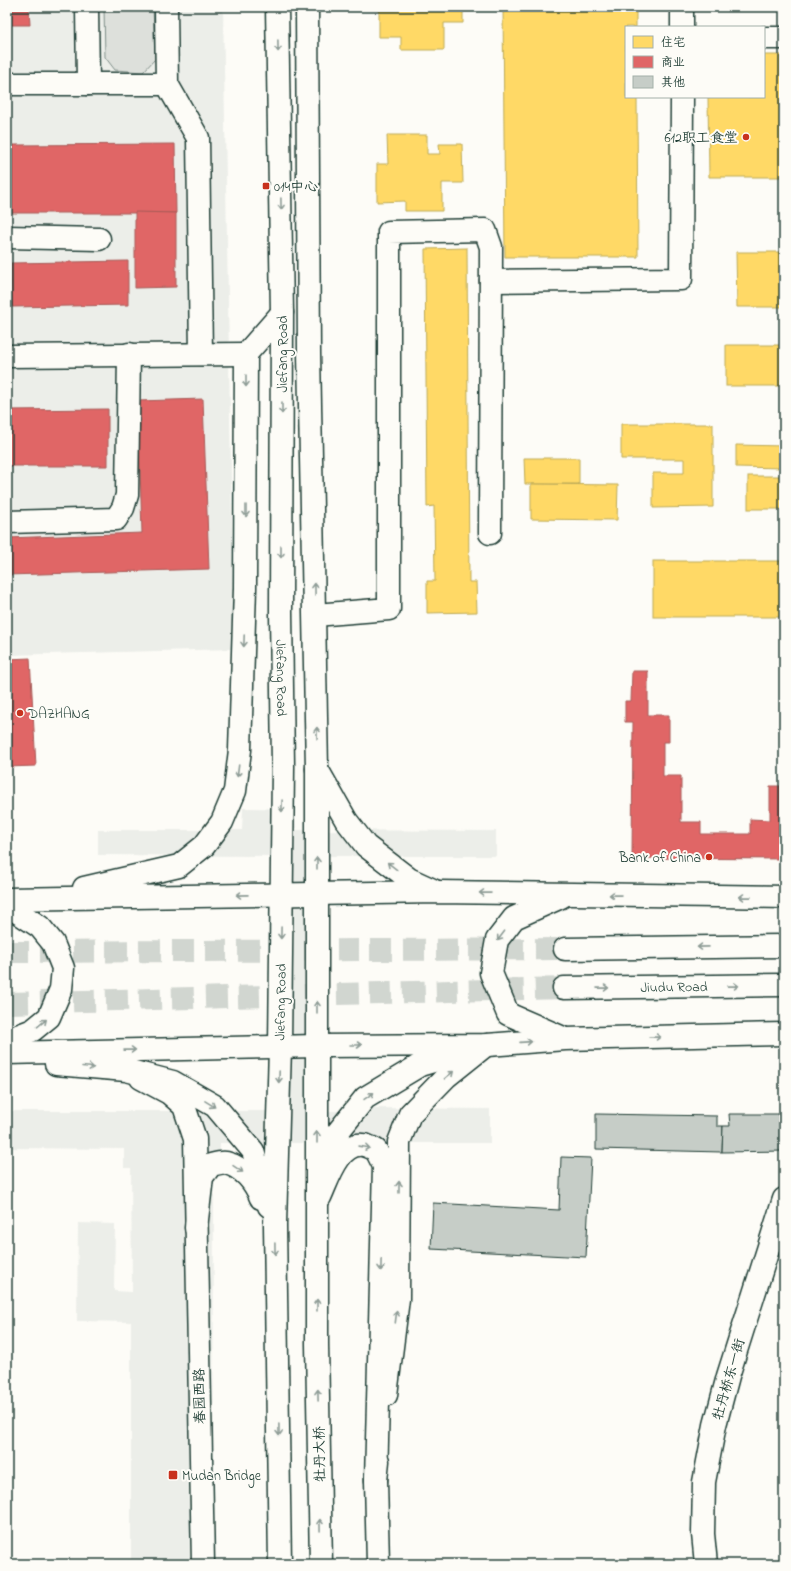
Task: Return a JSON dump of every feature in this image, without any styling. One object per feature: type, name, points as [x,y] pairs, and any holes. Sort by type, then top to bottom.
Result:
[{"type":"main road","points":[[87,7],[88,84]]},
{"type":"main road","points":[[166,7],[167,84],[198,138],[200,354]]},
{"type":"main road","name":"Jiefang Road","points":[[277,7],[282,313],[282,767],[280,1047],[275,1225],[280,1564]]},
{"type":"main road","name":"Jiefang Road","points":[[307,7],[310,360],[317,769],[318,1344]]},
{"type":"main road","points":[[682,7],[682,26]]},
{"type":"main road","points":[[765,38],[784,38]]},
{"type":"main road","points":[[7,84],[167,84]]},
{"type":"main road","points":[[491,281],[681,279],[682,98]]},
{"type":"main road","points":[[315,615],[388,609],[389,232],[485,230],[491,247],[490,533]]},
{"type":"main road","points":[[7,237],[99,239]]},
{"type":"main road","points":[[42,898],[179,866],[204,846],[222,822],[235,791],[240,750],[245,588],[246,354],[282,313]]},
{"type":"main road","points":[[7,522],[116,519],[124,508],[127,495],[129,354]]},
{"type":"main road","points":[[7,356],[246,354]]},
{"type":"main road","points":[[317,769],[346,820],[366,846],[409,880],[438,892]]},
{"type":"main road","points":[[7,899],[438,892],[784,897]]},
{"type":"main road","points":[[565,1039],[508,1014],[491,973],[497,940],[514,918],[568,894]]},
{"type":"main road","points":[[7,905],[40,927],[53,943],[63,968],[61,989],[49,1017],[33,1030],[7,1040]]},
{"type":"main road","points":[[565,949],[784,946]]},
{"type":"main road","name":"Jiudu Road","points":[[564,988],[784,985]]},
{"type":"main road","points":[[7,1053],[317,1046],[487,1045],[565,1039],[784,1034]]},
{"type":"main road","points":[[317,1204],[334,1137],[365,1098],[420,1065],[487,1045]]},
{"type":"main road","points":[[376,1480],[398,1300],[399,1142],[410,1114],[446,1077],[487,1045]]},
{"type":"main road","points":[[7,1059],[126,1070],[173,1082],[215,1106],[253,1151],[275,1225]]},
{"type":"main road","points":[[126,1070],[169,1093],[184,1106],[194,1139],[196,1228]]},
{"type":"main road","points":[[317,1204],[339,1156],[351,1146],[363,1145],[376,1150],[384,1166],[376,1480],[378,1564]]},
{"type":"main road","points":[[196,1228],[202,1177],[211,1165],[225,1163],[239,1169],[256,1186],[275,1225]]},
{"type":"main road","name":"牡丹桥东一街","points":[[706,1564],[703,1534],[704,1482],[715,1425],[728,1376],[784,1200]]},
{"type":"main road","name":"春园西路","points":[[196,1228],[203,1564]]},
{"type":"main road","name":"牡丹大桥","points":[[318,1344],[321,1564]]},
{"type":"shaded area","points":[[7,7],[223,7],[234,649],[7,655]]},
{"type":"shaded area","points":[[104,7],[153,7],[155,59],[143,72],[115,70],[105,57]]},
{"type":"shaded area","points":[[243,808],[295,809],[296,830],[496,831],[496,856],[314,856],[314,1111],[357,1111],[360,1108],[490,1109],[490,1143],[220,1143],[220,1166],[214,1166],[213,1564],[131,1564],[131,1322],[77,1321],[78,1223],[115,1224],[114,1291],[132,1292],[131,1168],[124,1168],[124,1149],[7,1148],[7,1111],[284,1111],[284,856],[98,855],[98,830],[242,830]]},
{"type":"building: 住宅","points":[[379,7],[463,7],[463,23],[444,23],[444,50],[401,50],[401,37],[379,37]]},
{"type":"building: 住宅","points":[[503,7],[636,7],[636,26],[625,26],[625,98],[637,98],[638,257],[505,257]]},
{"type":"building: 住宅","name":"612职工食堂","points":[[765,55],[784,55],[784,177],[709,177],[708,98],[765,98]]},
{"type":"building: 住宅","points":[[387,135],[427,135],[427,154],[440,154],[439,144],[462,144],[463,183],[442,183],[442,211],[405,211],[405,201],[377,202],[377,164],[388,164]]},
{"type":"building: 住宅","points":[[467,248],[469,582],[476,582],[477,612],[427,613],[427,581],[435,581],[434,506],[427,507],[425,249]]},
{"type":"building: 住宅","points":[[736,252],[784,252],[784,307],[737,307]]},
{"type":"building: 住宅","points":[[726,345],[784,345],[784,386],[726,386]]},
{"type":"building: 住宅","points":[[621,424],[713,424],[713,507],[653,508],[653,473],[684,473],[684,459],[621,459]]},
{"type":"building: 住宅","points":[[736,445],[784,446],[784,468],[736,467]]},
{"type":"building: 住宅","points":[[524,458],[579,458],[579,484],[525,484]]},
{"type":"building: 住宅","points":[[748,476],[784,476],[784,509],[748,509]]},
{"type":"building: 住宅","points":[[531,484],[618,485],[617,520],[531,519]]},
{"type":"building: 住宅","points":[[653,561],[784,561],[784,617],[653,617]]},
{"type":"building: 商业","points":[[7,7],[29,7],[30,25],[7,25]]},
{"type":"building: 商业","points":[[175,144],[176,213],[12,213],[12,145]]},
{"type":"building: 商业","points":[[135,212],[176,213],[176,287],[135,288]]},
{"type":"building: 商业","points":[[128,261],[128,305],[12,307],[11,263]]},
{"type":"building: 商业","points":[[203,399],[209,569],[7,575],[7,538],[142,533],[138,401]]},
{"type":"building: 商业","points":[[108,409],[108,466],[7,466],[7,410]]},
{"type":"building: 商业","name":"DAZHANG","points":[[30,658],[36,766],[7,767],[7,659]]},
{"type":"building: 商业","points":[[632,671],[648,671],[648,715],[669,715],[669,742],[663,742],[663,776],[681,776],[681,822],[701,822],[701,834],[750,834],[750,819],[770,820],[770,786],[784,786],[784,859],[632,858],[633,722],[625,722],[625,701],[631,701]]},
{"type":"building: 其他","points":[[596,1114],[717,1116],[717,1126],[723,1126],[722,1152],[596,1149]]},
{"type":"building: 其他","points":[[729,1114],[784,1114],[784,1151],[722,1152],[723,1126],[730,1126]]},
{"type":"building: 其他","points":[[561,1157],[591,1158],[586,1257],[431,1249],[433,1203],[559,1210]]},
{"type":"tunnel","points":[[7,952],[565,949]]},
{"type":"tunnel","points":[[7,1003],[564,988]]},
{"type":"place","name":"612职工食堂","points":[[746,137]]},
{"type":"place","name":"014中心","points":[[266,186]]},
{"type":"place","name":"DAZHANG","points":[[20,713]]},
{"type":"place","name":"Bank of China","points":[[709,857]]},
{"type":"place","name":"Mudan Bridge","points":[[173,1475]]}]
